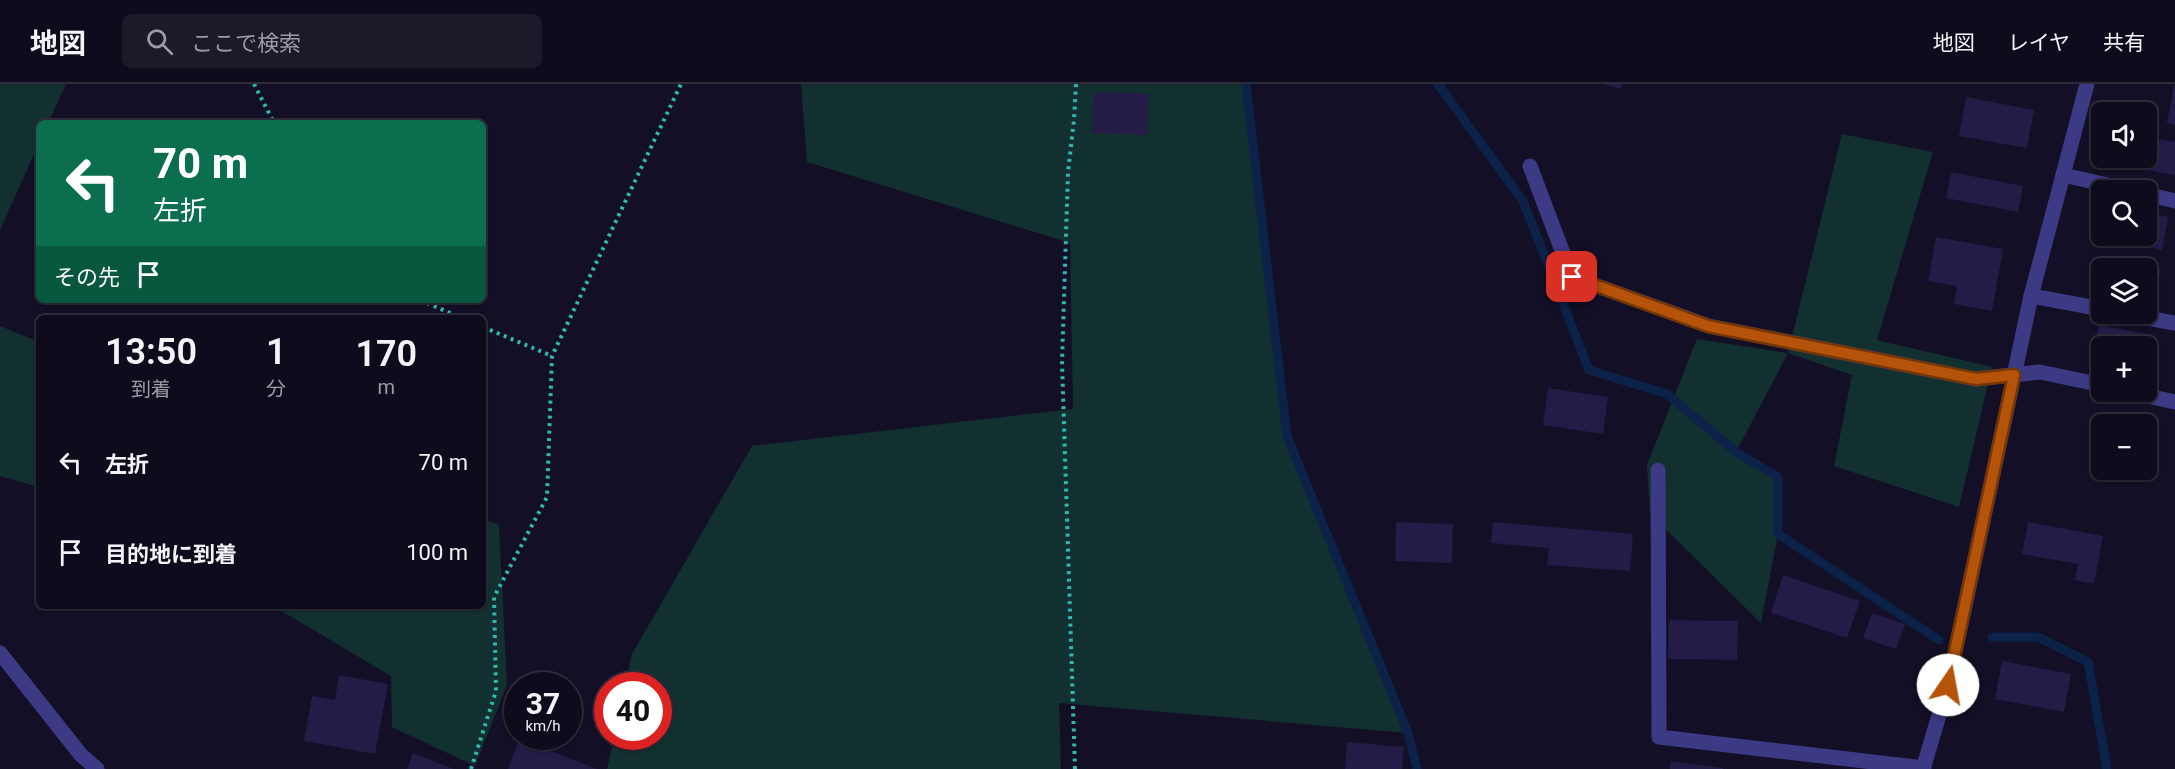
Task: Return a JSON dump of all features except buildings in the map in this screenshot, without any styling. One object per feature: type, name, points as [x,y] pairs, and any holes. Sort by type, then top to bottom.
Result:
[{"type":"street","points":[[1658,470],[1659,737],[1924,768],[1948,685],[2031,296],[2087,84]]},
{"type":"street","points":[[1530,166],[1572,277],[1708,326],[1976,379],[2040,372],[2091,383]]},
{"type":"street","points":[[2063,175],[2091,181]]},
{"type":"street","points":[[2157,197],[2175,201]]},
{"type":"street","points":[[2031,296],[2091,307]]},
{"type":"street","points":[[2157,320],[2175,323]]},
{"type":"street","points":[[2157,398],[2175,402]]},
{"type":"street","points":[[0,653],[81,754],[97,769]]},
{"type":"path","points":[[254,84],[272,120]]},
{"type":"path","points":[[471,769],[496,691],[494,597],[547,497],[552,356],[681,84]]},
{"type":"path","points":[[1075,769],[1062,362],[1068,172],[1076,84]]},
{"type":"path","points":[[427,303],[455,315]]},
{"type":"path","points":[[486,328],[552,356]]},
{"type":"green space","points":[[0,84],[66,84],[49,120],[36,120],[36,150],[0,230]]},
{"type":"green space","points":[[801,84],[1246,84],[1287,436],[1408,733],[1059,703],[1061,769],[607,769],[611,750],[672,750],[672,672],[628,672],[632,654],[752,446],[1073,409],[1070,243],[807,162]]},
{"type":"green space","points":[[1842,134],[1933,152],[1877,340],[1992,367],[1959,507],[1834,466],[1852,375],[1788,353]]},
{"type":"green space","points":[[0,326],[36,341],[36,486],[0,476]]},
{"type":"green space","points":[[1697,339],[1788,353],[1736,452],[1778,477],[1778,534],[1761,623],[1650,514],[1647,465]]},
{"type":"green space","points":[[486,520],[499,525],[506,672],[504,672],[504,693],[475,766],[392,727],[391,676],[278,609],[486,609]]},
{"type":"waterway","points":[[1246,84],[1287,436],[1408,733],[1417,769]]},
{"type":"waterway","points":[[1438,84],[1523,201],[1589,370],[1667,394],[1736,452],[1778,477],[1778,534],[1939,640]]},
{"type":"waterway","points":[[1992,637],[2038,637],[2088,662],[2107,769]]},
{"type":"route","points":[[1572,277],[1708,326],[1976,379],[2014,375],[1948,685]]}]
